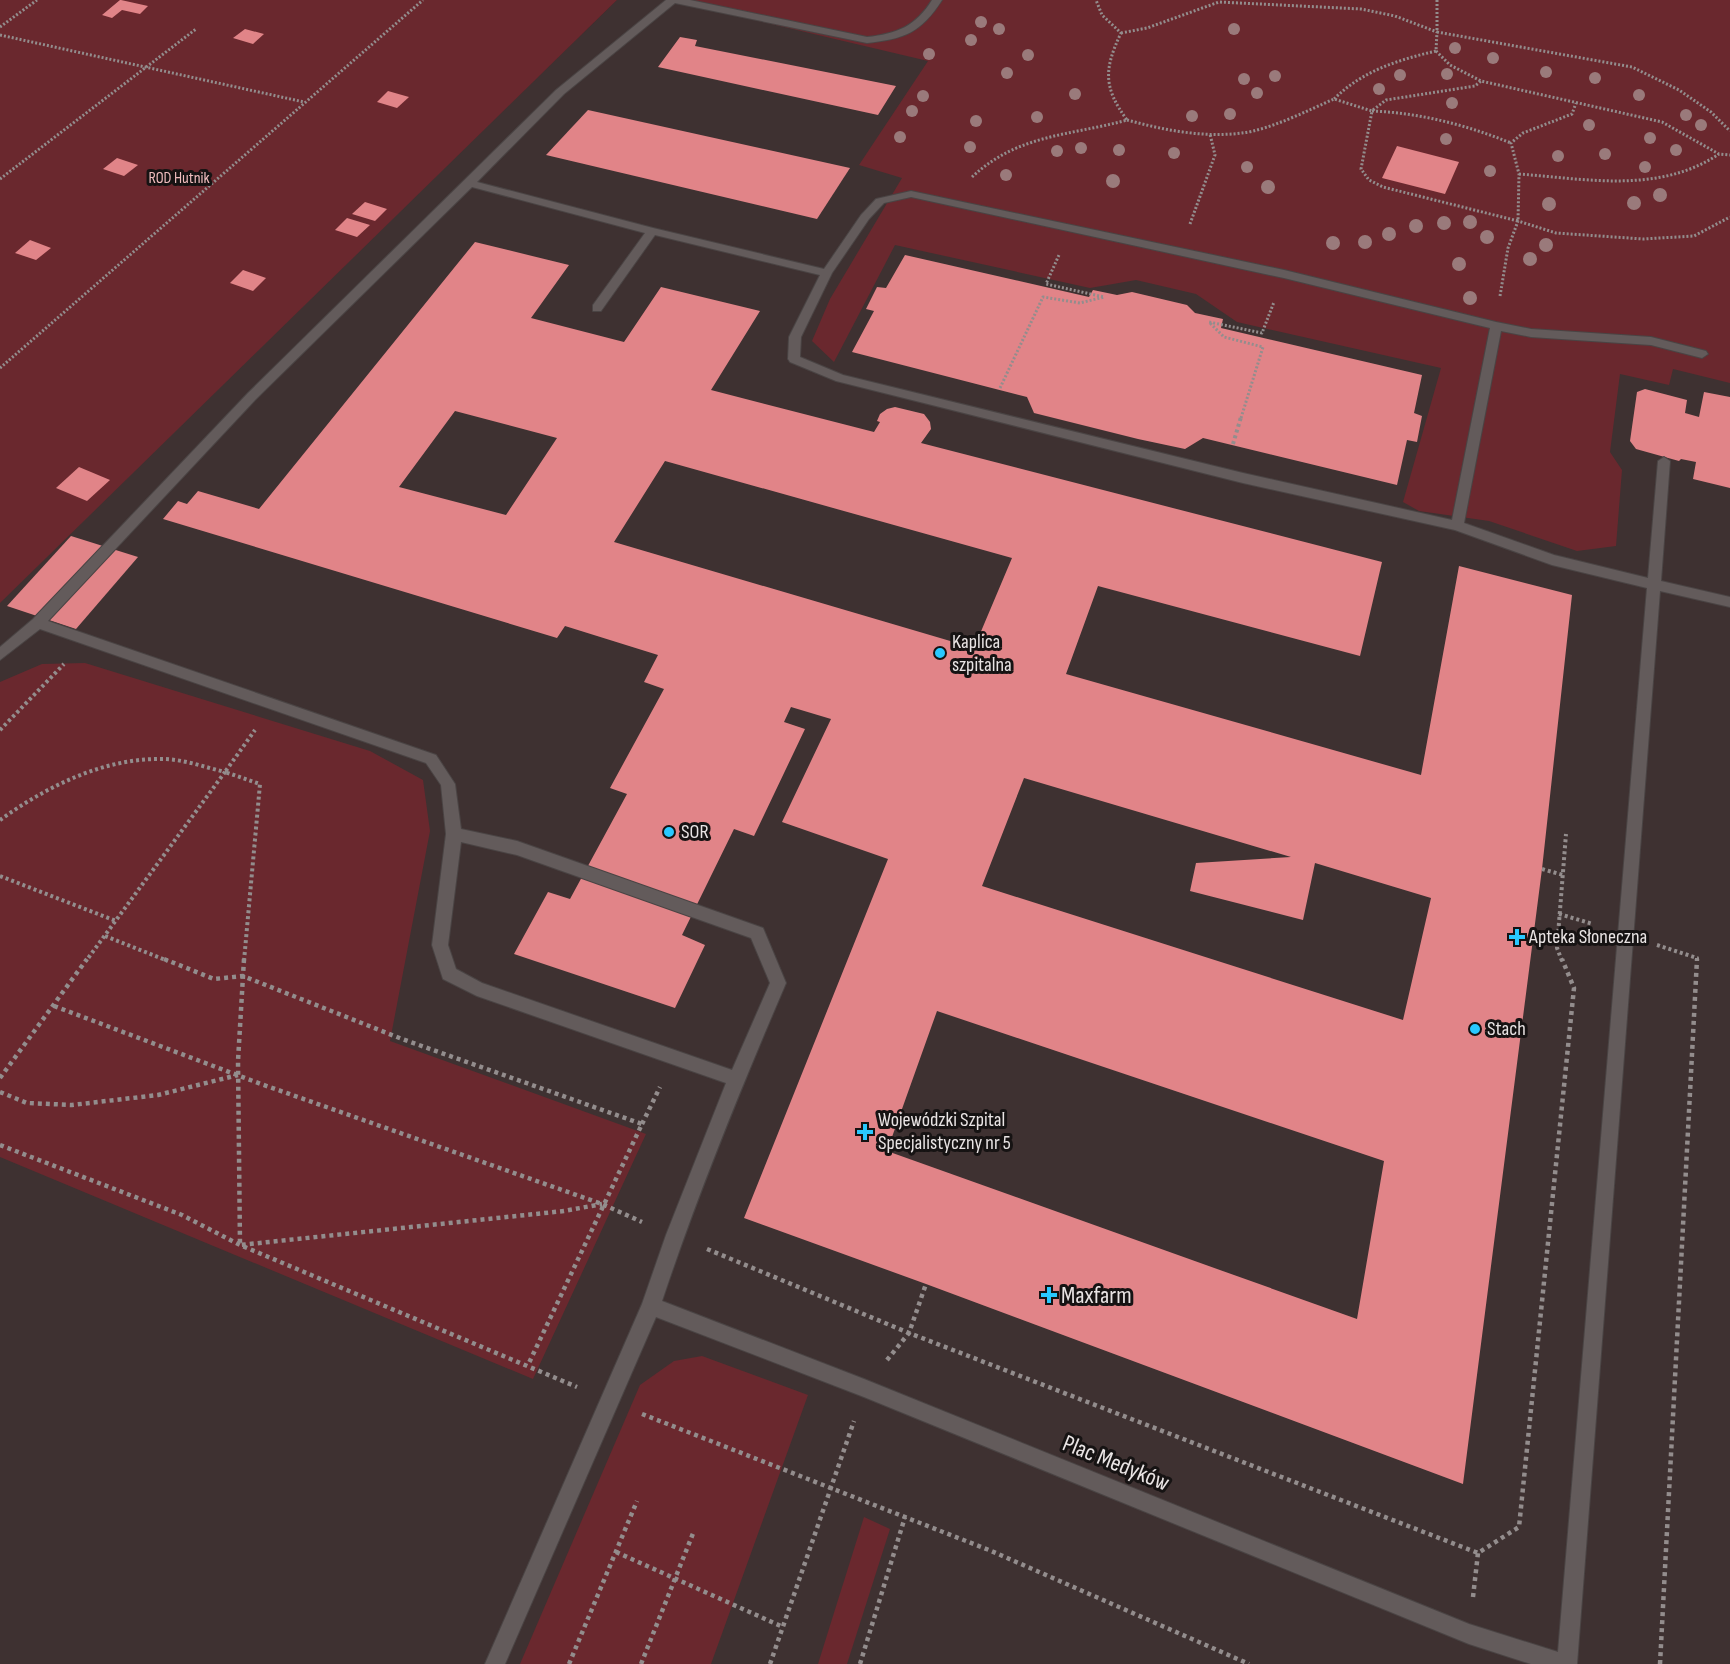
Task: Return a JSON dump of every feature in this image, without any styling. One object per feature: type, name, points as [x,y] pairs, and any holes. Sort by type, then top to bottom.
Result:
[{"type":"lane","points":[[0,655],[38,623],[252,396],[560,92],[674,0],[867,40],[892,38],[915,29],[927,18],[938,0]]},
{"type":"lane","points":[[470,183],[652,231],[827,273]]},
{"type":"lane","points":[[1702,354],[1651,341],[1531,333],[1496,326],[1284,274],[911,194],[880,201],[865,217],[827,273],[795,337],[794,359],[840,378],[1243,478],[1457,526],[1552,560],[1730,602]]},
{"type":"lane","points":[[597,308],[652,231]]},
{"type":"lane","points":[[1457,526],[1496,326]]},
{"type":"lane","points":[[1565,1664],[1664,461]]},
{"type":"lane","points":[[38,623],[431,759],[448,784],[454,834],[440,945],[449,974],[477,989],[736,1079]]},
{"type":"lane","points":[[454,834],[517,848],[757,933],[778,983],[736,1079],[675,1235],[651,1306],[495,1664]]},
{"type":"lane","name":"Plac Medyków","points":[[651,1306],[864,1389],[1469,1634],[1565,1664]]},
{"type":"path","points":[[0,27],[37,0]]},
{"type":"path","points":[[0,368],[423,0]]},
{"type":"path","points":[[1096,0],[1097,7],[1105,21],[1121,33],[1147,28],[1219,1],[1361,9],[1395,16],[1437,32],[1466,39],[1632,67],[1679,90],[1712,112],[1730,131]]},
{"type":"path","points":[[1436,51],[1437,0]]},
{"type":"path","points":[[0,179],[196,29]]},
{"type":"path","points":[[1121,33],[1107,64],[1106,80],[1117,107],[1127,120]]},
{"type":"path","points":[[0,35],[305,102]]},
{"type":"path","points":[[1436,51],[1450,64],[1481,81],[1662,122],[1719,154],[1730,155]]},
{"type":"path","points":[[955,203],[962,189],[985,163],[1022,144],[1052,135],[1097,129],[1127,120],[1163,130],[1210,134],[1244,133],[1298,115],[1334,99],[1343,89],[1380,69],[1436,51]]},
{"type":"path","points":[[1481,81],[1475,86],[1386,100],[1372,111],[1361,169],[1369,180],[1402,193],[1518,221],[1556,233],[1643,239],[1694,236],[1730,217]]},
{"type":"path","points":[[1334,99],[1372,111],[1408,113],[1481,130],[1511,142]]},
{"type":"path","points":[[1511,142],[1522,132],[1572,114],[1576,103]]},
{"type":"path","points":[[1180,251],[1215,155],[1210,134]]},
{"type":"path","points":[[1496,326],[1508,248],[1518,221],[1519,174],[1511,142]]},
{"type":"path","points":[[1519,174],[1611,180],[1652,179],[1679,174],[1709,163],[1719,154]]},
{"type":"path","points":[[1000,388],[1043,297],[1080,303],[1104,297],[1046,284],[1071,228]]},
{"type":"path","points":[[1232,448],[1263,347],[1224,337],[1209,322],[1262,333],[1284,274]]},
{"type":"path","points":[[0,730],[88,640]]},
{"type":"path","points":[[0,1078],[225,772],[272,704]]},
{"type":"path","points":[[0,820],[16,807],[49,788],[86,773],[124,763],[162,759],[225,772],[260,784],[243,976],[238,1075],[240,1245],[564,1211],[603,1204]]},
{"type":"path","points":[[54,1006],[238,1075],[603,1204],[909,1333],[1478,1553],[1519,1527],[1574,988],[1557,948],[1566,834]]},
{"type":"path","points":[[1542,870],[1563,875]]},
{"type":"path","points":[[0,876],[116,921]]},
{"type":"path","points":[[1559,914],[1697,958],[1660,1664]]},
{"type":"path","points":[[105,936],[214,979],[243,976],[402,1039],[642,1124],[528,1365]]},
{"type":"path","points":[[0,1092],[27,1103],[72,1105],[158,1095],[238,1075]]},
{"type":"path","points":[[770,1664],[833,1487],[864,1389],[909,1333],[926,1284]]},
{"type":"path","points":[[569,1664],[638,1501]]},
{"type":"path","points":[[860,1664],[905,1517]]},
{"type":"path","points":[[641,1664],[694,1531]]},
{"type":"path","points":[[616,1552],[783,1627]]},
{"type":"shaded area","name":"Wojewódzki Szpital Specjalistyczny nr 5","points":[[617,0],[1730,0],[1730,1664],[0,1664],[0,600]]},
{"type":"green space","name":"ROD Hutnik","points":[[0,0],[617,0],[0,603]]},
{"type":"green space","points":[[670,0],[1730,0],[1730,383],[1673,369],[1669,385],[1620,374],[1610,452],[1622,470],[1616,546],[1577,551],[1489,521],[1419,511],[1403,502],[1441,368],[1237,322],[1196,294],[1136,280],[1090,288],[895,245],[834,362],[812,341],[830,299],[902,178],[859,165],[928,61]]},
{"type":"green space","points":[[85,663],[370,751],[423,780],[430,831],[390,1041],[646,1134],[533,1379],[0,1157],[0,682],[42,664]]},
{"type":"green space","points":[[702,1356],[808,1395],[711,1664],[520,1664],[640,1385],[674,1361]]},
{"type":"green space","points":[[864,1517],[890,1529],[847,1664],[818,1664]]},
{"type":"building","points":[[120,0],[148,6],[140,14],[122,10],[112,18],[102,15]]},
{"type":"building","points":[[245,29],[264,34],[253,44],[233,38]]},
{"type":"building","points":[[680,37],[697,40],[695,46],[896,86],[878,115],[658,67]]},
{"type":"building","points":[[388,91],[409,97],[397,108],[377,102]]},
{"type":"building","points":[[588,110],[850,168],[817,219],[546,155]]},
{"type":"building","points":[[1397,146],[1459,162],[1445,194],[1382,178]]},
{"type":"building","points":[[117,158],[138,165],[124,176],[103,169]]},
{"type":"building","points":[[365,202],[387,209],[375,221],[352,214]]},
{"type":"building","points":[[347,218],[370,225],[357,237],[335,230]]},
{"type":"building","points":[[30,240],[51,248],[36,260],[15,253]]},
{"type":"building","points":[[475,242],[569,265],[531,318],[624,342],[661,287],[760,311],[711,390],[874,432],[880,422],[877,421],[880,414],[887,409],[895,407],[924,414],[930,422],[931,429],[921,443],[1382,562],[1360,656],[1098,586],[1066,674],[1421,775],[1459,566],[1572,595],[1542,869],[1463,1484],[744,1218],[888,859],[782,822],[831,719],[791,707],[784,722],[805,729],[754,836],[734,829],[682,935],[705,945],[675,1008],[514,954],[548,892],[570,899],[627,794],[610,788],[664,689],[644,682],[658,655],[565,626],[557,638],[163,519],[178,501],[187,504],[198,491],[259,509]],"holes":[[[455,411],[557,438],[506,515],[399,487]],[[665,461],[1012,558],[974,648],[614,542]],[[1024,778],[1291,857],[1196,863],[1190,891],[1303,920],[1315,863],[1431,898],[1403,1020],[982,886]],[[937,1011],[1384,1161],[1357,1319],[887,1151]]]},
{"type":"building","points":[[905,255],[1089,297],[1093,290],[1117,295],[1132,292],[1187,305],[1195,313],[1223,319],[1221,328],[1422,375],[1414,413],[1422,416],[1417,442],[1407,440],[1397,485],[1203,438],[1185,449],[1138,439],[1034,413],[1027,397],[852,352],[874,311],[866,309],[877,287],[886,288]]},
{"type":"building","points":[[243,270],[266,278],[253,291],[230,283]]},
{"type":"building","points":[[1645,389],[1687,400],[1685,413],[1699,417],[1704,392],[1730,397],[1730,488],[1693,479],[1696,462],[1681,459],[1679,461],[1636,449],[1630,441],[1637,392]]},
{"type":"building","points":[[79,467],[110,480],[87,501],[56,488]]},
{"type":"building","points":[[71,536],[138,557],[76,629],[7,606]]},
{"type":"place","name":"Kaplica szpitalna","points":[[940,653]]},
{"type":"place","name":"SOR","points":[[669,832]]},
{"type":"place","name":"Apteka Słoneczna","points":[[1517,937]]},
{"type":"place","name":"Stach","points":[[1475,1029]]},
{"type":"place","name":"Wojewódzki Szpital Specjalistyczny nr 5","points":[[865,1132]]},
{"type":"place","name":"Maxfarm","points":[[1049,1295]]}]
